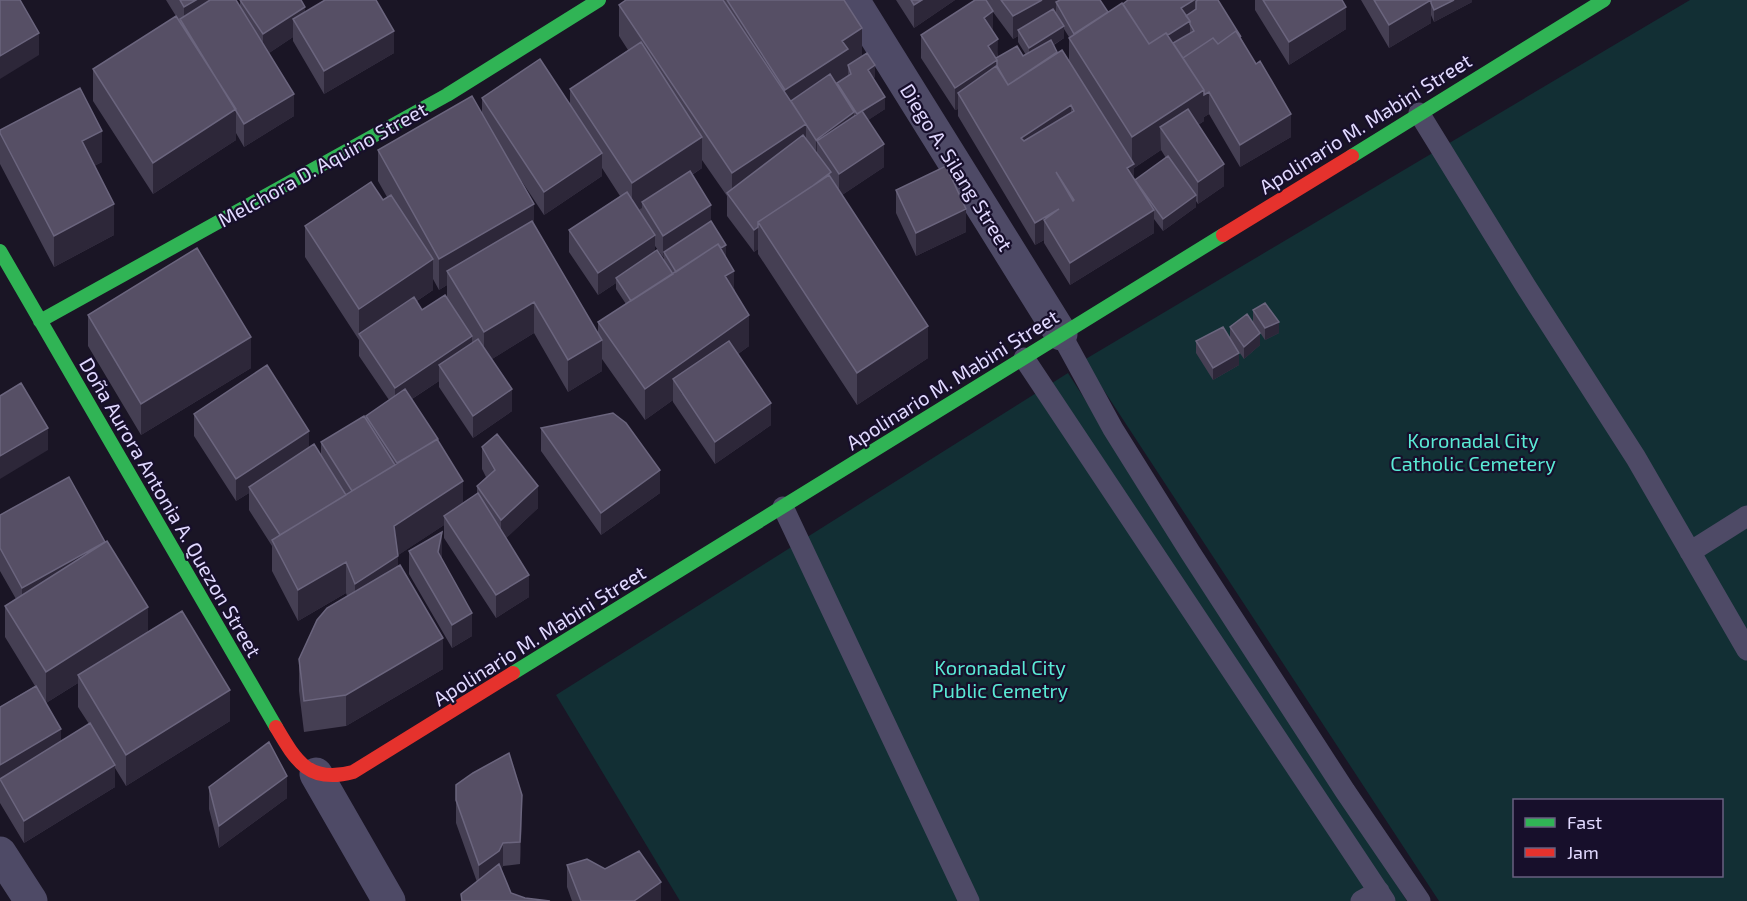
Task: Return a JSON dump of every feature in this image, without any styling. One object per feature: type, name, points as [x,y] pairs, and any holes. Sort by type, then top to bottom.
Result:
[{"type":"street","name":"Melchora D. Aquino Street","points":[[40,321],[447,94],[599,0]]},
{"type":"street","name":"Diego A. Silang Street","points":[[854,0],[1061,334]]},
{"type":"street","name":"Apolinario M. Mabini Street","points":[[316,774],[336,778],[353,772],[1604,0]]},
{"type":"street","name":"Doña Aurora Antonia A. Quezon Street","points":[[2,259],[290,749],[300,764],[316,774]]},
{"type":"street","points":[[316,774],[389,901]]},
{"type":"street","points":[[0,854],[31,901]]},
{"type":"lane","points":[[1419,113],[1525,285],[1636,458],[1747,650]]},
{"type":"lane","points":[[1061,334],[1113,429],[1190,552],[1345,791],[1420,901]]},
{"type":"lane","points":[[1024,358],[1375,898]]},
{"type":"lane","points":[[783,507],[969,901]]},
{"type":"lane","points":[[1690,552],[1747,516]]},
{"type":"green space","name":"Koronadal City Catholic Cemetery","points":[[1690,0],[1747,0],[1747,901],[1439,901],[1084,360]]},
{"type":"green space","name":"Koronadal City Public Cemetry","points":[[1068,373],[1407,901],[680,901],[556,695]]},
{"type":"building","points":[[0,0],[20,0],[39,33],[0,56]]},
{"type":"building","points":[[180,0],[196,0],[184,7]]},
{"type":"building","points":[[210,0],[236,0],[294,94],[244,124],[180,19]]},
{"type":"building","points":[[240,0],[301,0],[305,7],[263,34]]},
{"type":"building","points":[[325,0],[376,0],[394,31],[324,71],[293,19]]},
{"type":"building","points":[[626,0],[723,0],[806,124],[732,173],[619,5]]},
{"type":"building","points":[[727,0],[844,0],[862,28],[842,41],[848,49],[785,90]]},
{"type":"building","points":[[911,0],[922,0],[914,5]]},
{"type":"building","points":[[975,0],[986,0],[993,11],[984,18],[998,39],[988,46],[997,60],[955,88],[921,35]]},
{"type":"building","points":[[1001,0],[1042,0],[1013,16]]},
{"type":"building","points":[[1060,0],[1100,0],[1108,12],[1074,34],[1056,2]]},
{"type":"building","points":[[1128,0],[1194,0],[1181,8],[1190,21],[1149,44],[1123,4]]},
{"type":"building","points":[[1198,0],[1218,0],[1241,37],[1236,31],[1218,44],[1213,38],[1183,58],[1173,43],[1194,31],[1186,16],[1196,9]]},
{"type":"building","points":[[1263,0],[1342,0],[1346,7],[1289,42]]},
{"type":"building","points":[[1374,0],[1431,0],[1389,25]]},
{"type":"building","points":[[1431,0],[1454,0],[1434,10]]},
{"type":"building","points":[[1122,3],[1149,44],[1166,33],[1204,90],[1132,137],[1069,38]]},
{"type":"building","points":[[1053,9],[1064,26],[1029,48],[1018,30]]},
{"type":"building","points":[[176,16],[236,109],[153,163],[93,69]]},
{"type":"building","points":[[1236,31],[1256,64],[1260,61],[1291,114],[1240,145],[1209,92],[1204,95],[1204,90],[1183,58],[1213,38],[1218,44]]},
{"type":"building","points":[[1051,40],[1057,52],[1008,85],[997,66],[996,58],[1017,46],[1023,56]]},
{"type":"building","points":[[641,42],[702,137],[632,183],[570,89]]},
{"type":"building","points":[[1062,50],[1134,164],[1127,168],[1154,210],[1070,263],[1044,220],[1059,209],[1035,223],[958,93],[996,66],[1008,85]],"holes":[[[1071,105],[1074,111],[1024,141],[1021,138]],[[1056,172],[1074,200],[1073,201]]]},
{"type":"building","points":[[867,53],[875,65],[868,70],[885,97],[857,114],[837,83],[851,74],[848,65]]},
{"type":"building","points":[[540,59],[602,153],[544,192],[482,98]]},
{"type":"building","points":[[830,74],[854,112],[816,140],[791,101]]},
{"type":"building","points":[[80,88],[102,131],[82,141],[114,204],[54,236],[0,130]]},
{"type":"building","points":[[472,96],[534,204],[439,259],[378,150]]},
{"type":"building","points":[[1188,109],[1224,164],[1198,182],[1160,127]]},
{"type":"building","points":[[862,111],[884,144],[839,174],[817,141]]},
{"type":"building","points":[[803,135],[831,172],[758,222],[758,227],[754,230],[727,193]]},
{"type":"building","points":[[1168,156],[1196,195],[1163,219],[1135,180]]},
{"type":"building","points":[[946,166],[966,209],[916,233],[896,190]]},
{"type":"building","points":[[690,171],[711,205],[663,236],[642,202]]},
{"type":"building","points":[[829,175],[928,326],[857,373],[758,222]]},
{"type":"building","points":[[371,182],[383,200],[391,195],[433,259],[359,309],[305,226]]},
{"type":"building","points":[[627,192],[655,235],[598,273],[569,230]]},
{"type":"building","points":[[532,221],[602,340],[568,360],[534,302],[484,332],[447,271]]},
{"type":"building","points":[[711,221],[726,245],[721,248],[718,244],[676,272],[664,252]]},
{"type":"building","points":[[718,244],[734,271],[725,276],[749,315],[645,389],[598,322]]},
{"type":"building","points":[[197,248],[251,337],[141,404],[88,315]]},
{"type":"building","points":[[657,250],[673,274],[631,301],[616,278]]},
{"type":"building","points":[[445,295],[472,336],[395,388],[359,334],[414,297],[422,310]]},
{"type":"building","points":[[1265,303],[1279,322],[1265,328],[1253,310]]},
{"type":"building","points":[[1247,314],[1260,333],[1244,347],[1230,327]]},
{"type":"building","points":[[1223,327],[1239,353],[1213,368],[1196,341]]},
{"type":"building","points":[[478,339],[512,389],[473,416],[439,365]]},
{"type":"building","points":[[729,341],[771,403],[715,442],[673,379]]},
{"type":"building","points":[[267,365],[309,431],[236,479],[194,414]]},
{"type":"building","points":[[21,383],[48,428],[0,456],[0,396]]},
{"type":"building","points":[[405,389],[438,439],[397,463],[366,416]]},
{"type":"building","points":[[613,413],[626,423],[660,470],[601,513],[541,428]]},
{"type":"building","points":[[364,416],[395,465],[352,491],[321,442]]},
{"type":"building","points":[[497,434],[538,486],[501,520],[477,486],[495,470],[482,447]]},
{"type":"building","points":[[437,439],[463,481],[394,526],[398,556],[355,584],[346,562],[298,590],[272,540]]},
{"type":"building","points":[[314,444],[346,495],[280,535],[249,487]]},
{"type":"building","points":[[69,477],[105,542],[22,588],[0,548],[0,515]]},
{"type":"building","points":[[478,493],[529,575],[496,595],[444,516]]},
{"type":"building","points":[[442,532],[438,552],[472,613],[452,625],[409,551]]},
{"type":"building","points":[[107,541],[148,607],[46,672],[5,606]]},
{"type":"building","points":[[400,565],[443,638],[346,695],[304,701],[299,659],[317,620],[327,608]]},
{"type":"building","points":[[182,611],[230,690],[126,755],[78,675]]},
{"type":"building","points":[[36,686],[61,729],[0,765],[0,707]]},
{"type":"building","points":[[90,723],[115,765],[24,821],[0,779]]},
{"type":"building","points":[[269,742],[287,776],[219,826],[209,787]]},
{"type":"building","points":[[509,753],[522,795],[520,842],[503,843],[499,851],[479,865],[456,800],[456,785]]},
{"type":"building","points":[[639,851],[661,882],[634,901],[581,901],[567,865],[587,859],[605,869]]},
{"type":"building","points":[[499,864],[511,893],[525,898],[550,901],[462,901],[461,894]]},
{"type":"traffic: fast","points":[[40,321],[447,95],[599,0]]},
{"type":"traffic: fast","points":[[1352,156],[1604,0]]},
{"type":"traffic: fast","points":[[513,673],[1223,235]]},
{"type":"traffic: fast","points":[[0,251],[276,727]]},
{"type":"traffic: jam","points":[[1223,235],[1352,156]]},
{"type":"traffic: jam","points":[[276,727],[290,750],[306,767],[325,775],[353,772],[513,673]]}]
